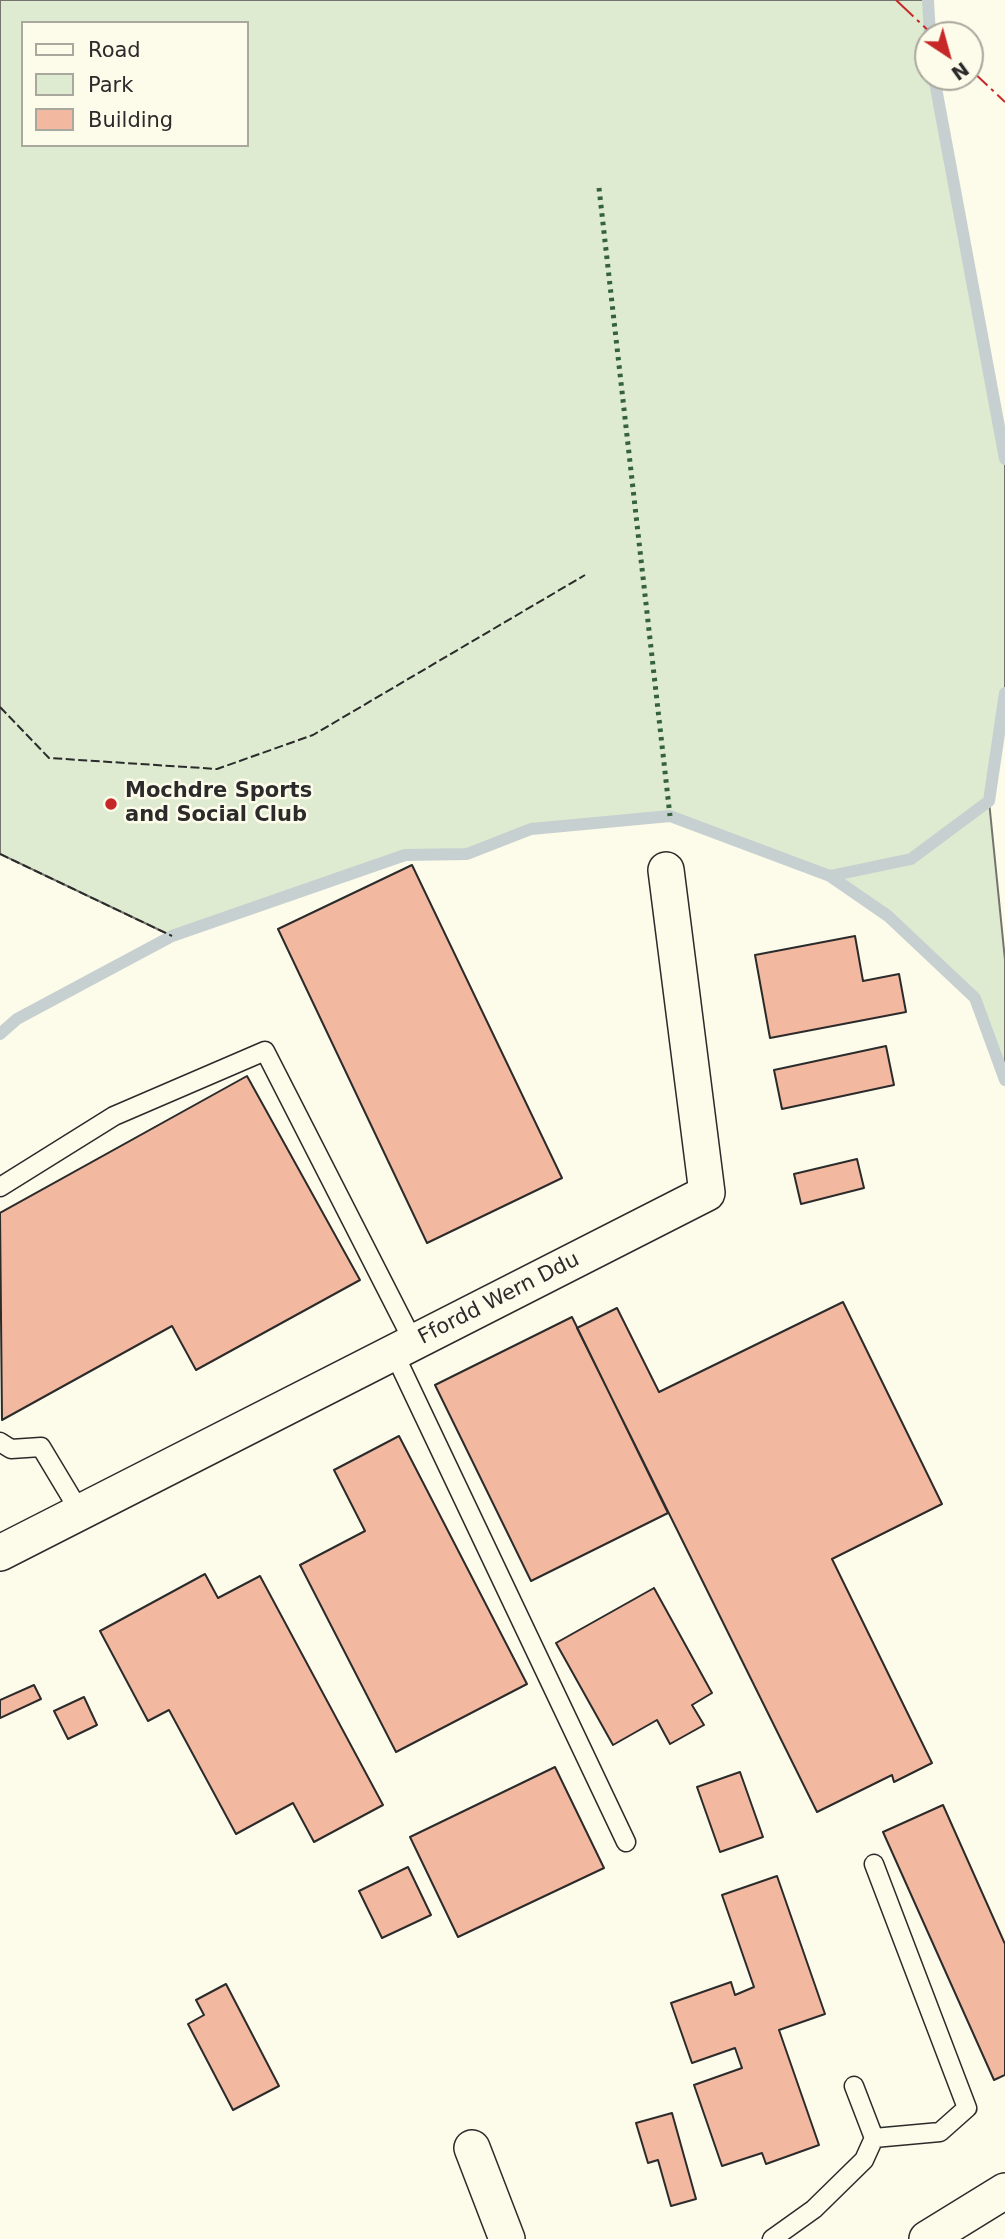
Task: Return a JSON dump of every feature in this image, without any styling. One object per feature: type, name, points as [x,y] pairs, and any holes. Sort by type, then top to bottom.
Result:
[{"type":"street","name":"Ffordd Wern Ddu","points":[[0,1553],[706,1193],[666,870]]},
{"type":"street","points":[[471,2148],[507,2239]]},
{"type":"street","points":[[927,2239],[1005,2191]]},
{"type":"lane","points":[[0,1187],[114,1116],[265,1051],[404,1348],[626,1842]]},
{"type":"lane","points":[[0,1443],[11,1449],[41,1447],[80,1513]]},
{"type":"lane","points":[[874,1864],[967,2108],[940,2132],[874,2138]]},
{"type":"lane","points":[[772,2239],[814,2209],[864,2160],[874,2138],[855,2086]]},
{"type":"green space","points":[[0,0],[928,0],[928,21],[914,21],[914,91],[937,91],[1005,459],[1005,693],[989,801],[1005,960],[1005,1080],[975,998],[888,916],[830,876],[670,816],[531,829],[467,854],[405,855],[172,936],[0,854]]},
{"type":"building","points":[[412,865],[562,1178],[427,1243],[278,929]]},
{"type":"building","points":[[855,936],[863,981],[899,974],[906,1012],[770,1038],[755,955]]},
{"type":"building","points":[[886,1046],[894,1085],[782,1109],[774,1070]]},
{"type":"building","points":[[247,1076],[360,1280],[196,1370],[172,1326],[2,1420],[0,1213]]},
{"type":"building","points":[[857,1159],[864,1188],[801,1204],[794,1174]]},
{"type":"building","points":[[843,1302],[942,1504],[832,1559],[932,1763],[894,1782],[892,1775],[817,1812],[577,1328],[617,1308],[659,1392]]},
{"type":"building","points":[[572,1317],[668,1513],[531,1581],[435,1385]]},
{"type":"building","points":[[399,1436],[527,1684],[396,1752],[300,1565],[365,1531],[334,1470]]},
{"type":"building","points":[[205,1574],[218,1598],[260,1576],[383,1805],[314,1842],[293,1803],[236,1834],[169,1710],[148,1721],[100,1631]]},
{"type":"building","points":[[654,1588],[712,1693],[692,1705],[704,1725],[670,1744],[657,1720],[613,1745],[556,1643]]},
{"type":"building","points":[[34,1685],[41,1699],[0,1718],[0,1700]]},
{"type":"building","points":[[84,1697],[97,1725],[68,1739],[54,1711]]},
{"type":"building","points":[[555,1767],[604,1868],[458,1937],[410,1837]]},
{"type":"building","points":[[740,1772],[763,1837],[720,1852],[697,1787]]},
{"type":"building","points":[[943,1805],[1005,1944],[1005,2075],[994,2080],[883,1832]]},
{"type":"building","points":[[408,1867],[431,1915],[382,1938],[359,1891]]},
{"type":"building","points":[[777,1876],[825,2014],[779,2030],[819,2145],[766,2164],[762,2153],[722,2166],[694,2085],[742,2068],[735,2048],[692,2063],[671,2003],[731,1982],[735,1995],[754,1987],[722,1895]]},
{"type":"building","points":[[226,1984],[279,2086],[233,2110],[188,2024],[204,2015],[196,2000]]},
{"type":"building","points":[[672,2113],[696,2199],[671,2206],[658,2160],[648,2163],[636,2123]]},
{"type":"waterway","points":[[928,0],[929,21]]},
{"type":"waterway","points":[[937,91],[1005,459]]},
{"type":"waterway","points":[[830,876],[911,859],[989,801],[1005,693]]},
{"type":"waterway","points":[[0,1034],[17,1019],[172,936],[405,855],[467,854],[531,829],[670,816],[830,876],[888,916],[975,998],[1005,1080]]},
{"type":"hedge","points":[[599,188],[670,816]]},
{"type":"fence","points":[[0,707],[49,758],[217,769],[313,735],[585,575]]},
{"type":"fence","points":[[0,854],[172,936]]},
{"type":"power","points":[[896,0],[918,21]]},
{"type":"power","points":[[984,82],[1005,102]]},
{"type":"place","name":"Mochdre Sports and Social Club","points":[[111,804]]}]
